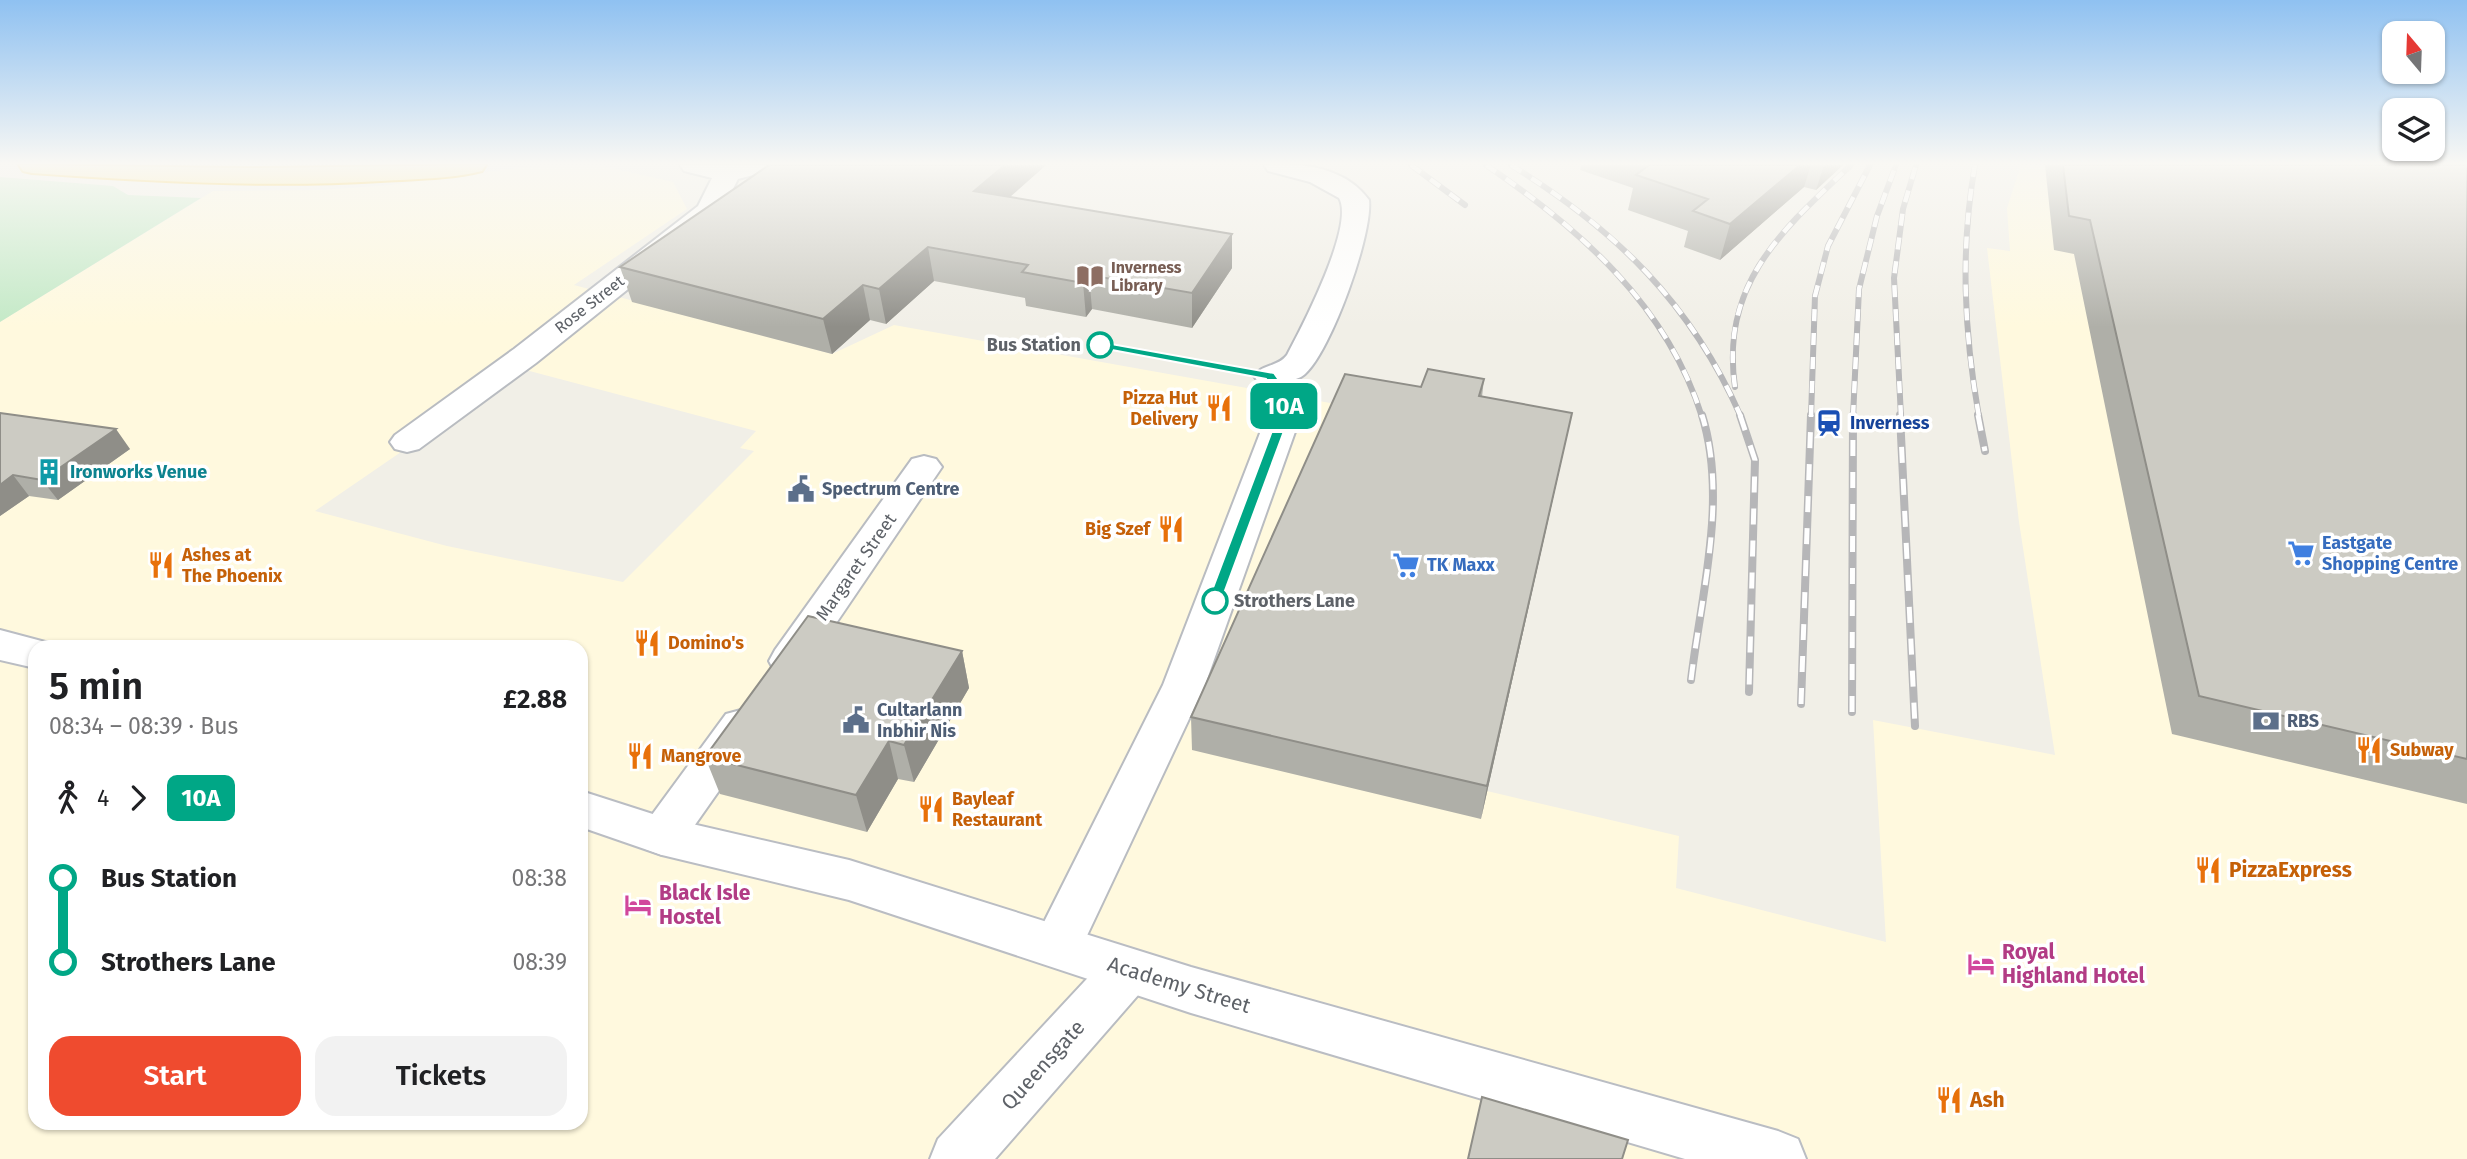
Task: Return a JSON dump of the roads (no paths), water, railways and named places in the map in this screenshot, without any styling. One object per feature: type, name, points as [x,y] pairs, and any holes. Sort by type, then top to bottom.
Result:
[{"type":"street","name":"Rose Street","points":[[407,442],[525,356],[698,219]]},
{"type":"street","points":[[1057,946],[1184,685],[1284,415],[1280,390],[1270,376],[1295,366],[1302,355],[1335,284],[1357,219]]},
{"type":"street","name":"Margaret Street","points":[[662,836],[924,467]]},
{"type":"street","points":[[0,645],[28,651]]},
{"type":"street","name":"Academy Street","points":[[588,811],[662,836],[849,880],[1128,970],[1565,1100],[1778,1159]]},
{"type":"street","name":"Queensgate","points":[[958,1159],[1128,970]]},
{"type":"railway","points":[[1558,219],[1616,273],[1643,305],[1667,339],[1687,377],[1702,417]]},
{"type":"railway","points":[[1588,219],[1617,243],[1674,304],[1721,376],[1741,417]]},
{"type":"railway","points":[[1735,387],[1733,351],[1737,318],[1747,289],[1762,262],[1796,219]]},
{"type":"railway","points":[[1811,417],[1815,296],[1828,246],[1842,219]]},
{"type":"railway","points":[[1853,417],[1859,289],[1876,219]]},
{"type":"railway","points":[[1901,417],[1894,278],[1902,219]]},
{"type":"railway","points":[[1968,219],[1967,322],[1979,417]]},
{"type":"railway","points":[[1691,680],[1713,513],[1713,480],[1702,415]]},
{"type":"railway","points":[[1740,415],[1755,460],[1749,692]]},
{"type":"railway","points":[[1801,704],[1811,415]]},
{"type":"railway","points":[[1852,712],[1853,415]]},
{"type":"railway","points":[[1900,415],[1915,726]]},
{"type":"railway","points":[[1978,415],[1985,451]]},
{"type":"place","name":"Inverness Library","points":[[1090,276]]},
{"type":"place","name":"Bus Station","points":[[1100,345]]},
{"type":"place","name":"Pizza Hut Delivery","points":[[1219,408]]},
{"type":"place","name":"Inverness","points":[[1829,423]]},
{"type":"place","name":"Ironworks Venue","points":[[49,472]]},
{"type":"place","name":"Spectrum Centre","points":[[801,489]]},
{"type":"place","name":"Big Szef","points":[[1171,529]]},
{"type":"place","name":"Eastgate Shopping Centre","points":[[2301,553]]},
{"type":"place","name":"Ashes at The Phoenix","points":[[161,565]]},
{"type":"place","name":"TK Maxx","points":[[1406,565]]},
{"type":"place","name":"Strothers Lane","points":[[1215,601]]},
{"type":"place","name":"Domino's","points":[[647,643]]},
{"type":"place","name":"Cultarlann Inbhir Nis","points":[[856,720]]},
{"type":"place","name":"RBS","points":[[2266,721]]},
{"type":"place","name":"Subway","points":[[2369,750]]},
{"type":"place","name":"Mangrove","points":[[640,756]]},
{"type":"place","name":"Bayleaf Restaurant","points":[[931,809]]},
{"type":"place","name":"PizzaExpress","points":[[2208,870]]},
{"type":"place","name":"Black Isle Hostel","points":[[638,905]]},
{"type":"place","name":"Royal Highland Hotel","points":[[1981,964]]},
{"type":"place","name":"Ash","points":[[1949,1100]]}]
